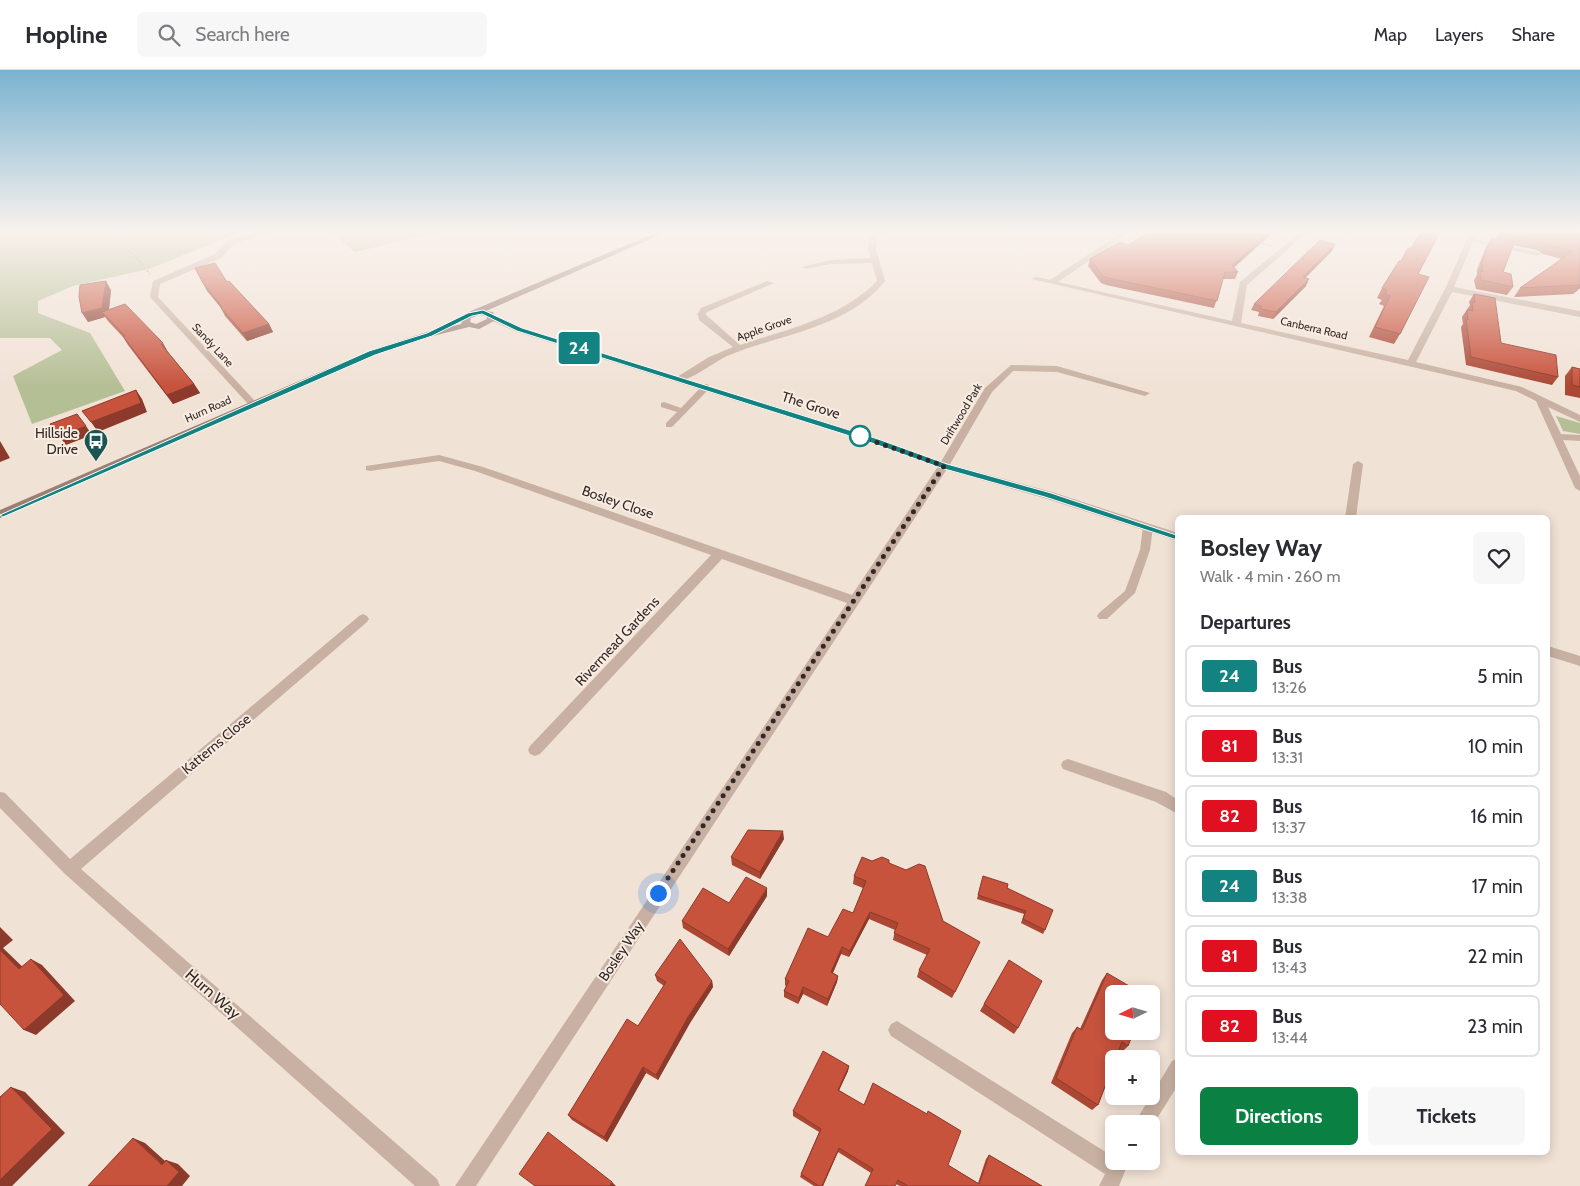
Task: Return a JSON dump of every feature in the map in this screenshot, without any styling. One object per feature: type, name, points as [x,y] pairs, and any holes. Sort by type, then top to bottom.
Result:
[{"type":"main road","points":[[466,322],[474,313],[544,282]]},
{"type":"main road","points":[[466,322],[490,319],[513,295]]},
{"type":"main road","points":[[474,313],[490,319]]},
{"type":"main road","name":"Hurn Road","points":[[0,514],[372,353],[466,322]]},
{"type":"street","name":"Apple Grove","points":[[680,379],[716,358],[739,348],[845,309],[867,297],[880,282]]},
{"type":"street","name":"Canberra Road","points":[[1052,282],[1519,389],[1580,420]]},
{"type":"street","points":[[1236,324],[1243,284],[1245,282]]},
{"type":"street","points":[[1410,363],[1452,282]]},
{"type":"street","name":"Sandy Lane","points":[[156,283],[154,297],[252,404]]},
{"type":"street","points":[[1449,289],[1580,314]]},
{"type":"street","points":[[701,315],[702,318],[739,348]]},
{"type":"street","name":"The Grove","points":[[490,319],[875,441],[944,466],[1048,495],[1175,536]]},
{"type":"street","name":"Driftwood Park","points":[[944,466],[988,390],[1011,368],[1057,369],[1145,393]]},
{"type":"street","points":[[1540,400],[1580,488]]},
{"type":"street","points":[[1557,437],[1580,438]]},
{"type":"street","name":"Bosley Close","points":[[370,468],[438,458],[479,469],[852,600]]},
{"type":"street","points":[[1350,515],[1358,464]]},
{"type":"street","name":"Bosley Way","points":[[464,1186],[852,600],[944,466]]},
{"type":"street","name":"Rivermead Gardens","points":[[536,750],[720,553]]},
{"type":"street","name":"Katterns Close","points":[[70,869],[363,619]]},
{"type":"street","points":[[1550,652],[1580,661]]},
{"type":"street","points":[[1068,764],[1161,797],[1175,806]]},
{"type":"street","name":"Hurn Way","points":[[0,798],[70,869],[430,1186]]},
{"type":"street","points":[[897,1030],[1115,1172]]},
{"type":"street","points":[[1149,1115],[1175,1072]]},
{"type":"lane","points":[[701,315],[704,310],[770,283]]},
{"type":"lane","points":[[669,425],[706,387]]},
{"type":"lane","points":[[664,405],[684,411]]},
{"type":"lane","points":[[1103,616],[1130,593],[1139,569],[1148,528]]},
{"type":"green space","points":[[0,282],[91,282],[73,286],[38,301],[38,313],[90,333],[125,391],[32,424],[13,376],[62,350],[50,338],[0,338]]},
{"type":"green space","points":[[1556,416],[1580,423],[1580,434],[1563,431]]},
{"type":"building","points":[[106,282],[102,308],[82,313],[79,297],[80,285]]},
{"type":"building","points":[[230,282],[269,324],[243,333],[221,308],[203,283]]},
{"type":"building","points":[[1127,282],[1222,282],[1217,301]]},
{"type":"building","points":[[1277,282],[1306,282],[1276,312],[1261,309],[1261,306],[1254,304]]},
{"type":"building","points":[[1386,282],[1426,282],[1400,334],[1375,327],[1390,296],[1385,294],[1387,290],[1382,288]]},
{"type":"building","points":[[1491,282],[1512,282],[1513,287]]},
{"type":"building","points":[[1528,282],[1580,282],[1580,285],[1520,288]]},
{"type":"building","points":[[1474,294],[1495,298],[1501,343],[1556,355],[1558,377],[1471,357],[1466,319],[1468,320],[1467,310],[1473,311],[1472,302],[1475,303]]},
{"type":"building","points":[[125,304],[163,343],[161,344],[194,384],[167,395],[123,336],[125,336],[102,312]]},
{"type":"building","points":[[1572,367],[1580,369],[1580,387],[1572,385]]},
{"type":"building","points":[[136,390],[141,403],[91,422],[82,411]]},
{"type":"building","points":[[77,414],[86,426],[59,436],[50,424]]},
{"type":"building","points":[[748,830],[783,831],[760,872],[731,857]]},
{"type":"building","points":[[862,857],[872,861],[882,857],[889,860],[889,863],[906,870],[919,864],[925,866],[943,921],[980,942],[955,992],[919,970],[930,949],[894,933],[898,923],[870,912],[850,951],[842,947],[831,972],[838,976],[828,999],[803,987],[799,998],[784,991],[789,981],[785,979],[808,928],[828,937],[843,909],[853,913],[866,881],[854,876]]},
{"type":"building","points":[[983,876],[1008,884],[1007,888],[1053,910],[1045,930],[1023,919],[1026,911],[978,895]]},
{"type":"building","points":[[746,877],[767,888],[728,949],[682,921],[703,888],[729,903]]},
{"type":"building","points":[[680,939],[712,981],[688,1017],[656,1075],[643,1067],[604,1137],[568,1115],[627,1019],[638,1026],[666,982],[655,975]]},
{"type":"building","points":[[0,950],[19,969],[31,959],[64,995],[24,1030],[0,1004]]},
{"type":"building","points":[[1009,960],[1042,981],[1018,1028],[984,1004]]},
{"type":"building","points":[[1107,973],[1127,985],[1105,985],[1105,1040],[1130,1040],[1128,1046],[1122,1042],[1119,1050],[1105,1050],[1105,1087],[1098,1105],[1056,1078],[1077,1027],[1082,1030]]},
{"type":"building","points":[[823,1051],[849,1066],[838,1090],[864,1105],[873,1083],[927,1114],[928,1111],[961,1131],[948,1165],[979,1184],[989,1155],[1042,1186],[908,1186],[898,1180],[895,1186],[865,1186],[873,1169],[839,1148],[822,1186],[819,1186],[801,1174],[821,1129],[793,1111]]},
{"type":"building","points":[[11,1087],[52,1129],[0,1180],[0,1097]]},
{"type":"building","points":[[548,1132],[612,1182],[610,1186],[535,1186],[519,1174]]},
{"type":"building","points":[[133,1138],[162,1165],[166,1160],[179,1172],[167,1186],[88,1186]]},
{"type":"bus line","name":"24","points":[[0,515],[372,353],[430,334],[465,319],[474,313],[483,312],[520,330],[875,441],[944,466],[1048,495],[1175,536]]},
{"type":"place","name":"Hillside Drive","points":[[96,462]]},
{"type":"route","points":[[658,893],[852,600],[944,466],[856,435],[860,436]]}]
